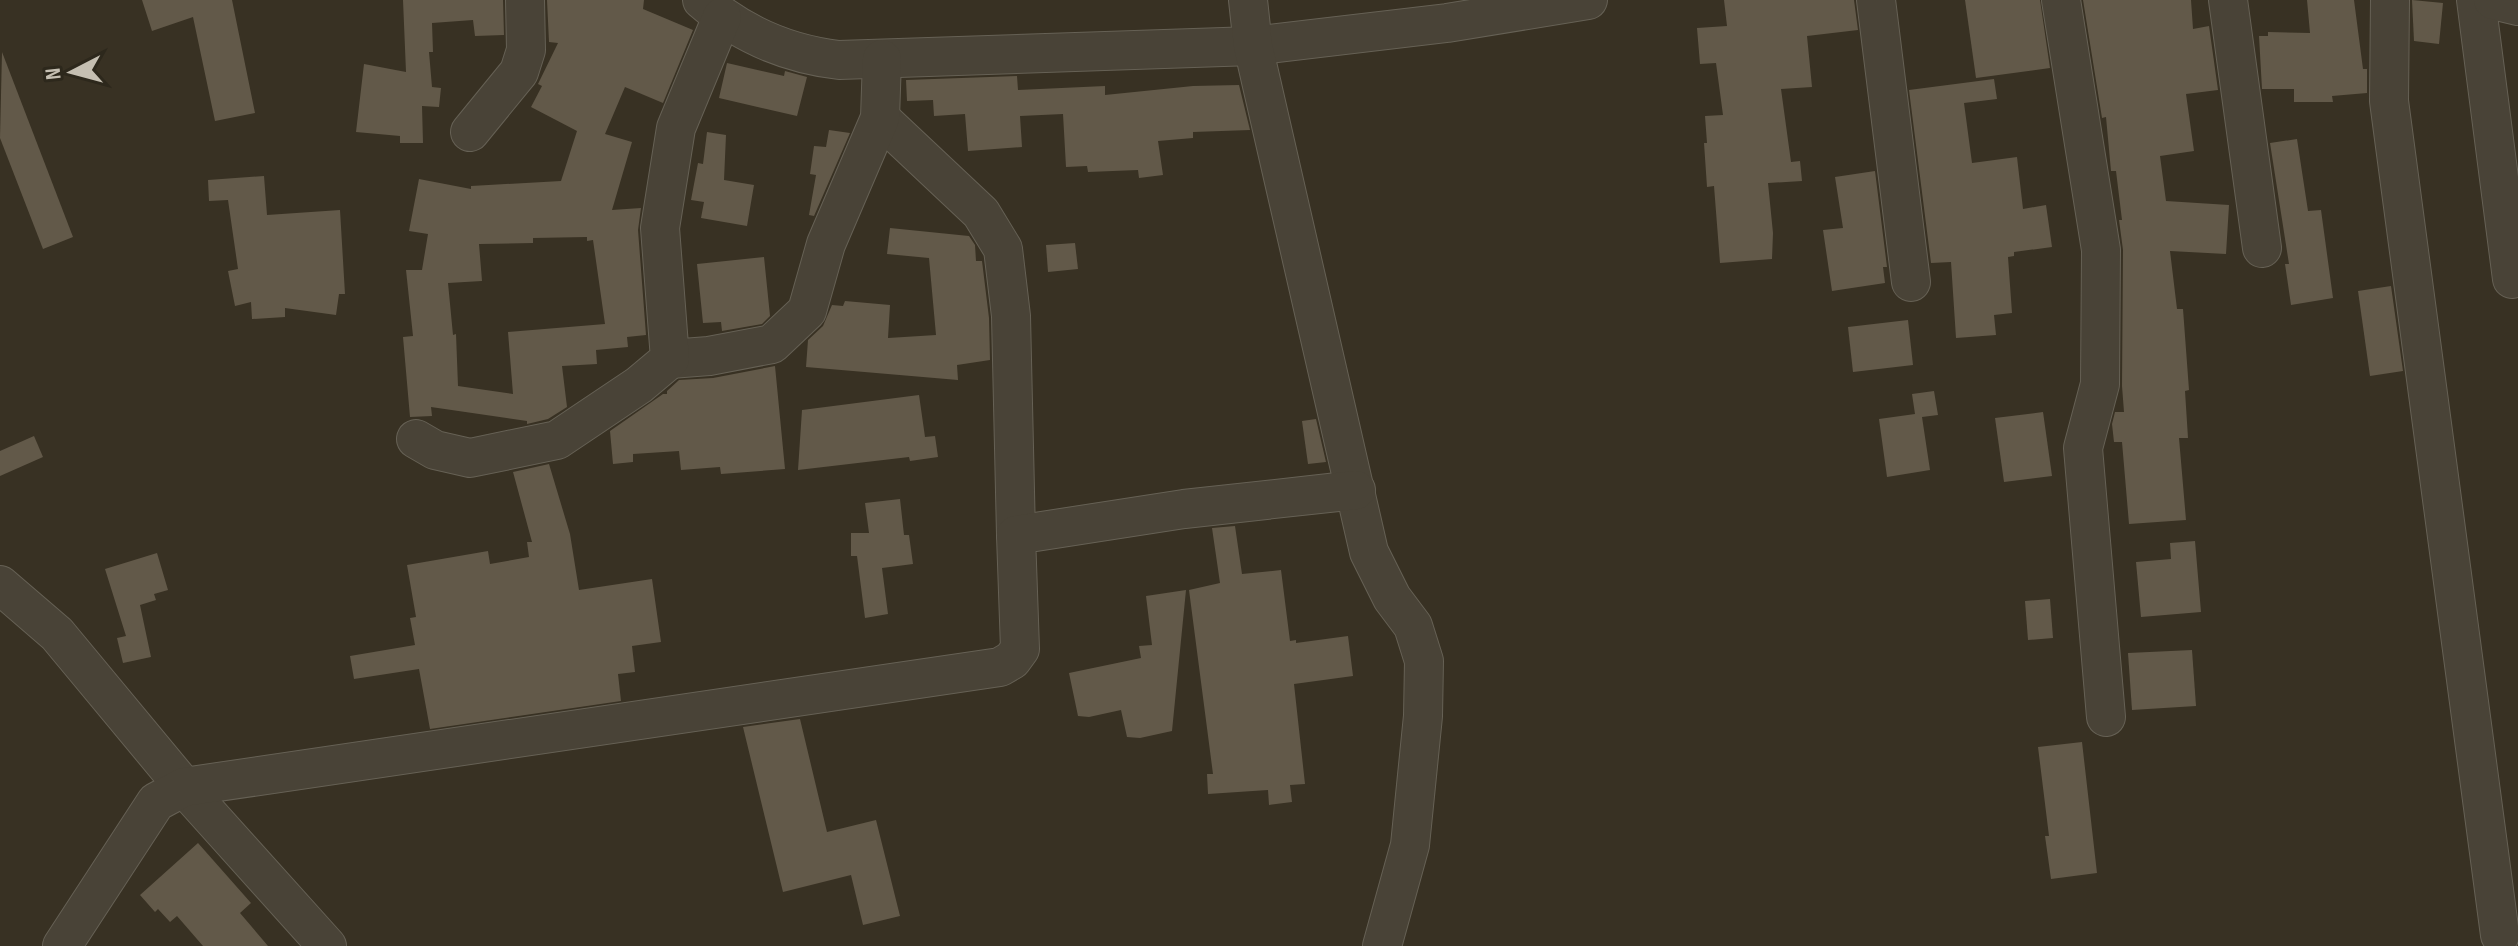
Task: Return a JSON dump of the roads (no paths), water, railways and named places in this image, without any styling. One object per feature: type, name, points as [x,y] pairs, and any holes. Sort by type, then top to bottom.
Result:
[{"type":"street","points":[[470,132],[519,72],[526,50],[525,0]]},
{"type":"street","points":[[1248,0],[1253,46],[1369,552],[1392,598],[1413,626],[1424,661],[1423,716],[1410,845],[1382,946]]},
{"type":"street","points":[[670,359],[660,228],[676,128],[712,8],[751,35],[812,57],[839,60],[1253,46],[1446,11],[1588,0]]},
{"type":"street","points":[[1876,0],[1911,282]]},
{"type":"street","points":[[2061,0],[2101,250],[2100,384],[2083,448],[2106,717]]},
{"type":"street","points":[[2228,0],[2262,248]]},
{"type":"street","points":[[2390,0],[2389,101],[2500,935]]},
{"type":"street","points":[[2476,0],[2512,279]]},
{"type":"street","points":[[2493,0],[2518,6]]},
{"type":"street","points":[[416,439],[435,450],[470,458],[557,440],[639,385],[670,359],[709,356],[772,344],[807,311],[826,244],[880,118],[882,59]]},
{"type":"street","points":[[62,946],[156,802],[184,787],[1000,667],[1012,660],[1020,649],[1011,316],[1003,249],[981,213],[880,118]]},
{"type":"street","points":[[1016,535],[1184,509],[1356,490]]},
{"type":"street","points":[[0,585],[57,634],[184,787],[327,946]]}]
